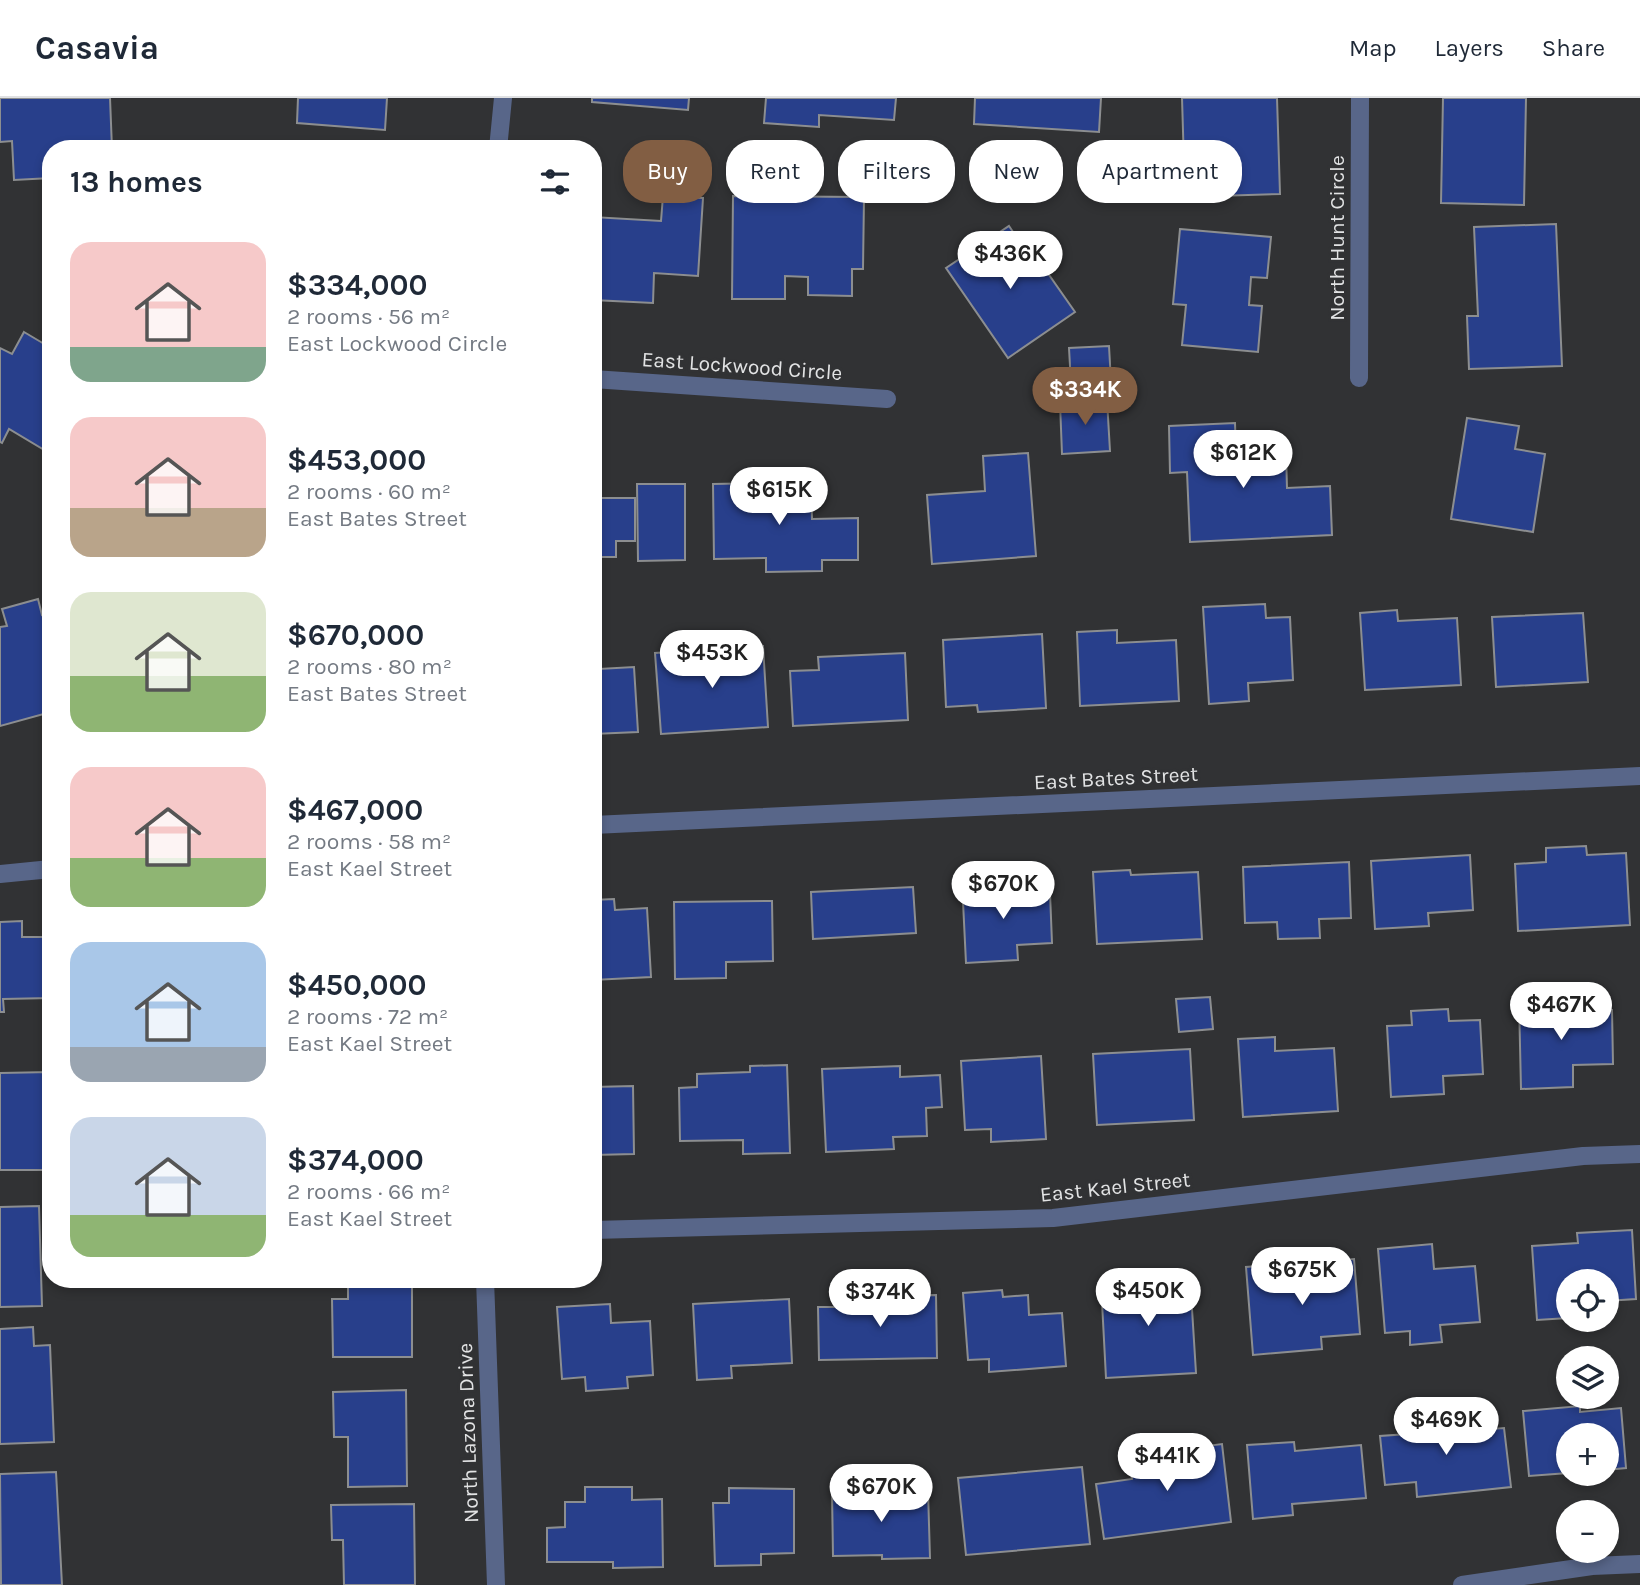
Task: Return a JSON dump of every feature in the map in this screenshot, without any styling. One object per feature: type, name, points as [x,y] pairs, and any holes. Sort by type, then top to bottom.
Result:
[{"type":"street","points":[[499,140],[503,98]]},
{"type":"street","name":"North Hunt Circle","points":[[1359,378],[1360,98]]},
{"type":"street","name":"East Lockwood Circle","points":[[602,380],[887,399]]},
{"type":"street","name":"East Bates Street","points":[[602,825],[1640,776]]},
{"type":"street","points":[[0,874],[42,870]]},
{"type":"street","name":"East Kael Street","points":[[602,1230],[1054,1218],[1583,1156],[1640,1154]]},
{"type":"street","name":"North Lazona Drive","points":[[485,1288],[496,1585]]},
{"type":"street","points":[[1462,1585],[1592,1566],[1640,1564]]},
{"type":"building","points":[[0,98],[110,98],[112,140],[42,140],[42,178],[14,180],[12,141],[0,142]]},
{"type":"building","points":[[298,98],[387,98],[385,130],[297,123]]},
{"type":"building","points":[[592,98],[689,98],[688,110],[592,102]]},
{"type":"building","points":[[766,98],[896,98],[894,120],[819,115],[819,127],[764,123]]},
{"type":"building","points":[[975,98],[1101,98],[1099,132],[974,124]]},
{"type":"building","points":[[1182,98],[1277,98],[1280,194],[1242,195],[1242,140],[1183,140]]},
{"type":"building","points":[[1443,98],[1526,98],[1524,205],[1441,203]]},
{"type":"building","points":[[824,197],[838,197],[838,203],[864,203],[863,269],[852,269],[852,296],[808,295],[808,277],[785,276],[785,299],[732,299],[733,203],[824,203]]},
{"type":"building","points":[[662,203],[703,203],[698,276],[654,273],[653,303],[602,300],[602,218],[661,221]]},
{"type":"building","points":[[1556,224],[1562,366],[1469,369],[1467,316],[1478,316],[1474,227]]},
{"type":"building","points":[[1009,226],[1022,245],[1026,242],[1075,312],[1008,358],[946,268]]},
{"type":"building","points":[[1180,229],[1271,237],[1267,278],[1251,277],[1249,305],[1262,306],[1258,352],[1182,345],[1186,305],[1173,304]]},
{"type":"building","points":[[24,332],[42,343],[42,449],[9,429],[2,443],[0,442],[0,348],[12,354]]},
{"type":"building","points":[[1109,346],[1111,382],[1071,384],[1069,348]]},
{"type":"building","points":[[1107,400],[1110,451],[1062,454],[1060,403]]},
{"type":"building","points":[[1467,418],[1519,426],[1515,449],[1545,454],[1533,532],[1451,519]]},
{"type":"building","points":[[1235,423],[1236,455],[1286,453],[1287,488],[1330,486],[1332,535],[1190,542],[1187,472],[1170,473],[1169,426]]},
{"type":"building","points":[[1028,453],[1036,556],[932,564],[927,495],[985,491],[983,456]]},
{"type":"building","points":[[811,482],[812,519],[858,518],[858,560],[822,560],[822,571],[766,572],[766,558],[714,559],[713,484]]},
{"type":"building","points":[[637,484],[685,484],[685,560],[638,561]]},
{"type":"building","points":[[602,498],[635,498],[635,541],[616,541],[616,557],[602,557]]},
{"type":"building","points":[[38,599],[42,615],[42,714],[0,726],[0,627],[7,626],[2,609]]},
{"type":"building","points":[[1265,604],[1266,618],[1290,617],[1293,680],[1248,683],[1249,701],[1209,704],[1203,607]]},
{"type":"building","points":[[1397,610],[1398,621],[1457,618],[1461,685],[1365,690],[1360,613]]},
{"type":"building","points":[[1583,613],[1588,682],[1496,687],[1492,617]]},
{"type":"building","points":[[1117,630],[1117,643],[1176,640],[1179,701],[1080,706],[1077,632]]},
{"type":"building","points":[[1042,634],[1046,708],[978,712],[977,705],[946,707],[943,640]]},
{"type":"building","points":[[763,646],[768,727],[661,734],[655,653]]},
{"type":"building","points":[[905,653],[908,720],[793,726],[790,671],[819,670],[818,657]]},
{"type":"building","points":[[634,667],[638,732],[602,734],[602,669]]},
{"type":"building","points":[[1586,846],[1587,855],[1626,853],[1630,925],[1518,931],[1515,864],[1546,862],[1546,848]]},
{"type":"building","points":[[1470,855],[1473,910],[1428,913],[1429,926],[1375,929],[1371,861]]},
{"type":"building","points":[[1349,862],[1351,918],[1319,919],[1320,938],[1278,939],[1277,922],[1245,923],[1243,867]]},
{"type":"building","points":[[1130,870],[1131,875],[1198,872],[1202,939],[1097,944],[1093,872]]},
{"type":"building","points":[[1004,879],[1005,895],[1050,893],[1052,943],[1017,945],[1018,960],[966,963],[962,881]]},
{"type":"building","points":[[913,887],[916,933],[813,939],[811,892]]},
{"type":"building","points":[[614,899],[615,910],[647,908],[651,977],[602,980],[602,900]]},
{"type":"building","points":[[772,901],[773,961],[726,962],[726,978],[675,979],[674,902]]},
{"type":"building","points":[[22,921],[22,937],[42,937],[42,998],[3,999],[4,1012],[0,1012],[0,922]]},
{"type":"building","points":[[1210,997],[1213,1029],[1179,1032],[1176,999]]},
{"type":"building","points":[[1580,1000],[1581,1011],[1612,1010],[1613,1064],[1573,1065],[1573,1087],[1521,1089],[1519,1001]]},
{"type":"building","points":[[1448,1009],[1449,1021],[1480,1020],[1483,1074],[1443,1076],[1444,1094],[1391,1097],[1387,1026],[1412,1025],[1411,1011]]},
{"type":"building","points":[[1275,1037],[1275,1051],[1334,1048],[1338,1111],[1243,1117],[1238,1039]]},
{"type":"building","points":[[1190,1049],[1194,1120],[1097,1125],[1093,1054]]},
{"type":"building","points":[[1041,1056],[1046,1139],[991,1142],[991,1129],[965,1130],[961,1061]]},
{"type":"building","points":[[787,1065],[790,1153],[743,1154],[743,1140],[680,1141],[679,1088],[697,1087],[697,1074],[750,1072],[750,1066]]},
{"type":"building","points":[[900,1066],[900,1077],[940,1075],[942,1107],[926,1108],[927,1136],[893,1137],[894,1149],[826,1152],[822,1069]]},
{"type":"building","points":[[42,1072],[42,1170],[0,1170],[0,1073]]},
{"type":"building","points":[[633,1086],[634,1154],[602,1155],[602,1087]]},
{"type":"building","points":[[39,1206],[42,1306],[0,1307],[0,1207]]},
{"type":"building","points":[[1632,1230],[1636,1299],[1619,1300],[1619,1269],[1556,1269],[1556,1319],[1537,1320],[1532,1246],[1578,1243],[1577,1233]]},
{"type":"building","points":[[1432,1244],[1434,1269],[1475,1266],[1480,1322],[1440,1325],[1442,1342],[1410,1345],[1410,1331],[1385,1333],[1378,1249]]},
{"type":"building","points":[[1354,1259],[1360,1334],[1321,1337],[1322,1349],[1253,1355],[1246,1267],[1283,1264],[1285,1281],[1310,1279],[1308,1263]]},
{"type":"building","points":[[1190,1277],[1196,1373],[1106,1378],[1101,1283]]},
{"type":"building","points":[[348,1288],[412,1288],[412,1357],[333,1357],[332,1299],[348,1299]]},
{"type":"building","points":[[1002,1290],[1003,1297],[1028,1295],[1029,1315],[1062,1313],[1066,1366],[989,1372],[989,1359],[968,1360],[963,1293]]},
{"type":"building","points":[[936,1295],[937,1358],[819,1360],[818,1307],[858,1307],[857,1296]]},
{"type":"building","points":[[789,1299],[792,1363],[731,1366],[732,1378],[697,1380],[693,1304]]},
{"type":"building","points":[[610,1304],[611,1323],[650,1321],[653,1375],[627,1377],[628,1388],[586,1391],[585,1377],[562,1379],[557,1307]]},
{"type":"building","points":[[33,1327],[34,1346],[50,1345],[54,1442],[0,1444],[0,1329]]},
{"type":"building","points":[[406,1390],[407,1486],[348,1487],[348,1437],[334,1437],[333,1392]]},
{"type":"building","points":[[1556,1408],[1580,1409],[1580,1412],[1621,1408],[1626,1468],[1619,1469],[1619,1423],[1556,1423],[1556,1474],[1529,1476],[1523,1411]]},
{"type":"building","points":[[1465,1413],[1467,1431],[1504,1428],[1511,1487],[1417,1497],[1416,1482],[1385,1485],[1380,1436],[1408,1434],[1406,1419]]},
{"type":"building","points":[[1294,1442],[1295,1451],[1361,1445],[1366,1498],[1292,1504],[1293,1515],[1253,1519],[1247,1445]]},
{"type":"building","points":[[1222,1444],[1231,1522],[1104,1539],[1096,1484],[1132,1479],[1128,1456]]},
{"type":"building","points":[[1082,1467],[1090,1544],[966,1555],[958,1478]]},
{"type":"building","points":[[56,1472],[62,1585],[1,1585],[0,1474]]},
{"type":"building","points":[[585,1487],[632,1487],[632,1500],[662,1499],[663,1567],[613,1568],[613,1562],[547,1562],[547,1528],[565,1527],[565,1502],[585,1502]]},
{"type":"building","points":[[729,1488],[794,1489],[794,1553],[761,1554],[761,1565],[715,1566],[713,1503],[729,1503]]},
{"type":"building","points":[[928,1491],[930,1558],[833,1556],[832,1492]]},
{"type":"building","points":[[414,1504],[415,1585],[344,1585],[343,1540],[332,1540],[331,1505]]}]
